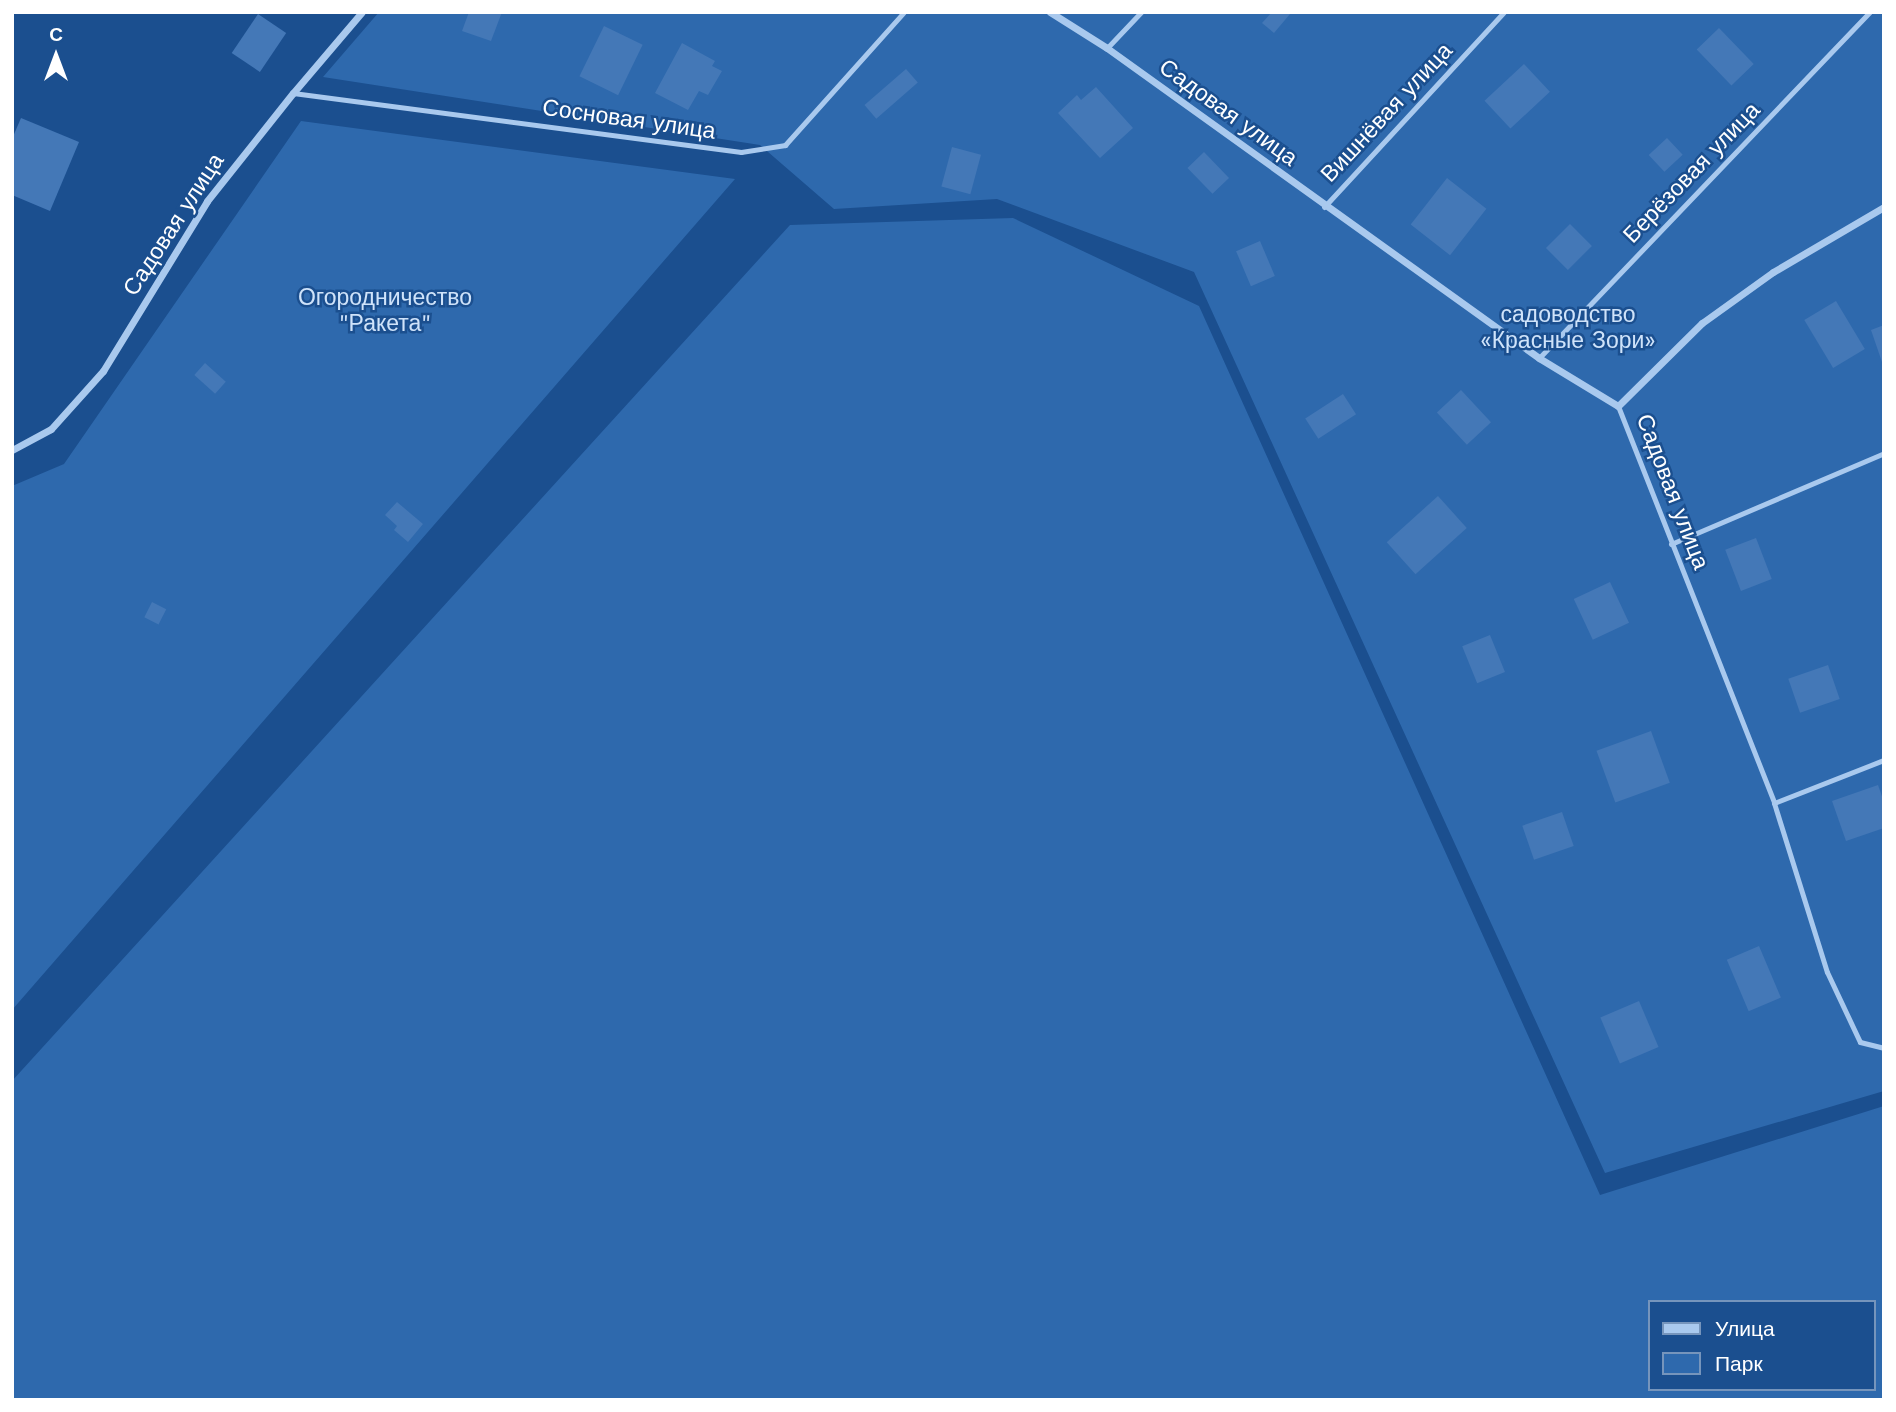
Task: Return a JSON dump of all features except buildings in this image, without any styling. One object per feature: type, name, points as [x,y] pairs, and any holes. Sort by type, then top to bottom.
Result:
[{"type":"street","name":"Садовая улица","points":[[12,450],[51,429],[103,371],[207,201],[362,12]]},
{"type":"street","name":"Садовая улица","points":[[1050,12],[1107,48],[1324,207],[1539,358],[1618,406]]},
{"type":"street","points":[[1618,406],[1702,323],[1773,272],[1884,207]]},
{"type":"lane","name":"Сосновая улица","points":[[293,93],[741,152],[785,145],[904,12]]},
{"type":"lane","points":[[1107,48],[1141,12]]},
{"type":"lane","name":"Вишнёвая улица","points":[[1324,207],[1504,12]]},
{"type":"lane","name":"Берёзовая улица","points":[[1539,358],[1870,12]]},
{"type":"lane","name":"Садовая улица","points":[[1618,406],[1774,803],[1827,972],[1860,1042],[1884,1048]]},
{"type":"lane","points":[[1671,544],[1884,453]]},
{"type":"lane","points":[[1774,803],[1884,760]]},
{"type":"green space","name":"садоводство «Красные Зори»","points":[[379,12],[1884,12],[1884,1091],[1605,1173],[1194,272],[997,199],[834,209],[760,145],[323,77]]},
{"type":"green space","name":"Огородничество \"Ракета\"","points":[[301,121],[735,179],[12,1010],[12,486],[64,464]]},
{"type":"green space","points":[[1013,218],[1199,306],[1600,1195],[1884,1106],[1884,1400],[12,1400],[12,1081],[790,225]]}]
